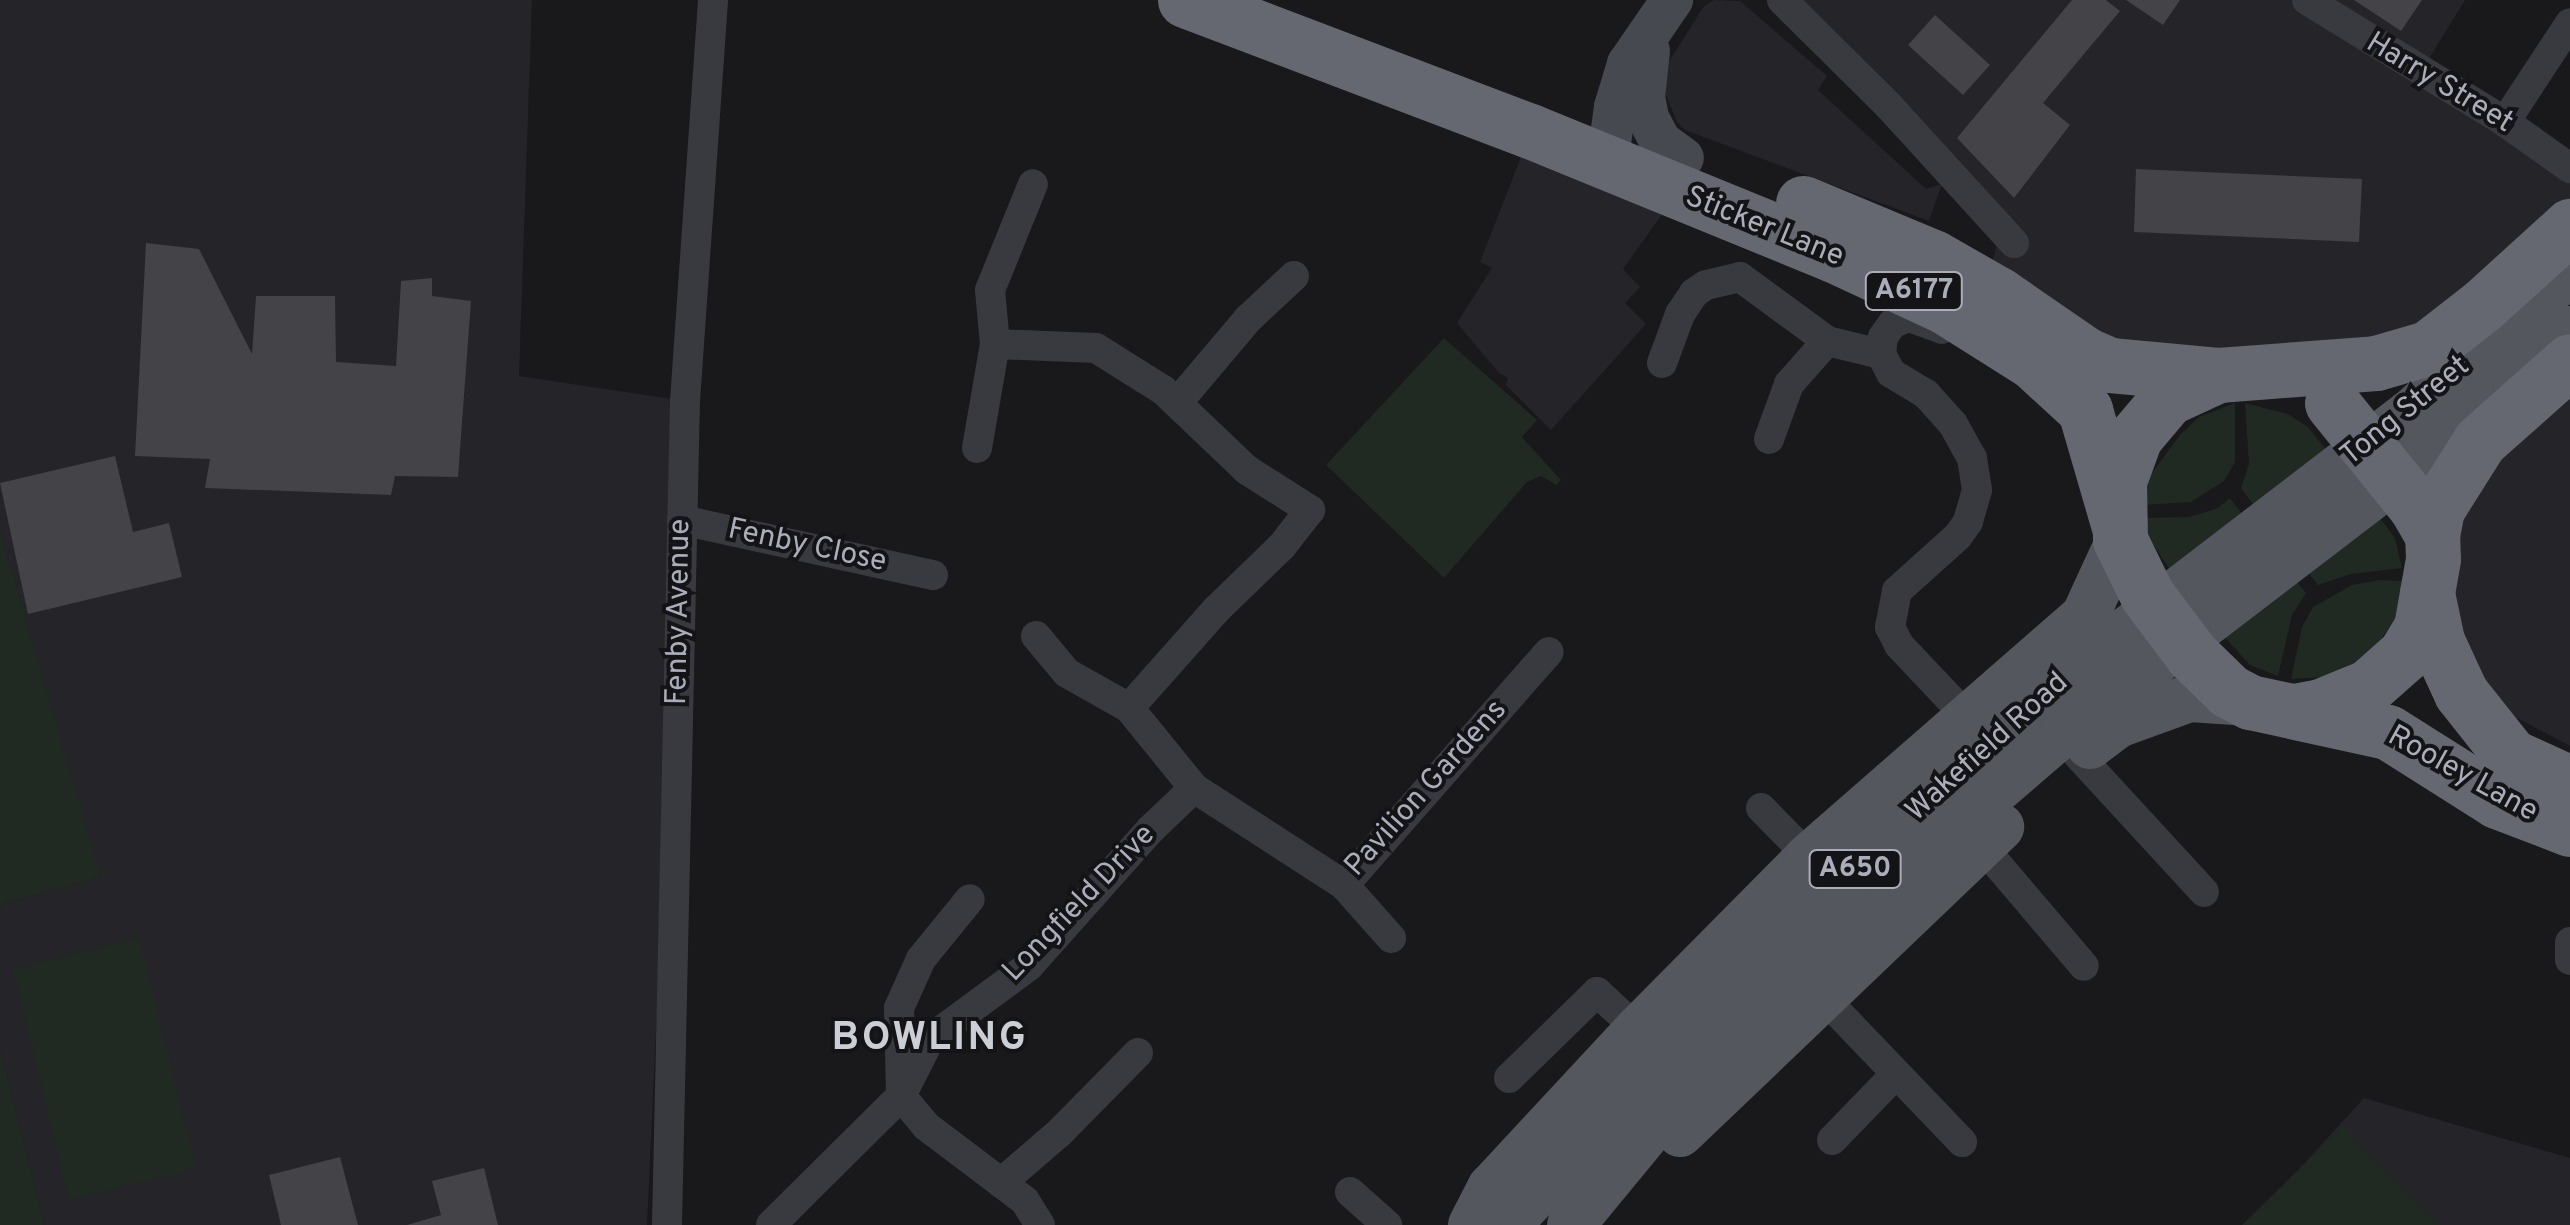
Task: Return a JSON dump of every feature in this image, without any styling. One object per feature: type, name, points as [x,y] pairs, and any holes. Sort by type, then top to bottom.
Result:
[{"type":"highway","name":"Sticker Lane","points":[[1185,0],[1530,131],[1608,154],[1944,306],[2034,362],[2085,410],[2120,534]]},
{"type":"highway","name":"Sticker Lane","points":[[1608,154],[1683,158],[1933,257],[2098,360],[2138,370],[2218,375]]},
{"type":"highway","points":[[2280,369],[2332,402],[2424,521],[2427,593],[2421,627],[2387,673],[2346,698],[2273,706],[2229,690],[2192,655],[2147,595],[2120,534],[2120,481],[2135,438],[2168,398],[2218,375],[2280,369],[2376,363],[2428,348],[2483,305],[2570,226]]},
{"type":"highway","points":[[2424,521],[2437,509],[2480,441],[2570,362]]},
{"type":"highway","name":"Rooley Lane","points":[[2427,593],[2437,641],[2461,693],[2511,756],[2570,783]]},
{"type":"highway","name":"Rooley Lane","points":[[2273,706],[2388,732],[2497,801],[2570,829]]},
{"type":"main road","name":"Tong Street","points":[[2249,562],[2570,272]]},
{"type":"main road","name":"Tong Street","points":[[2249,562],[2438,444],[2570,330]]},
{"type":"main road","points":[[1472,1225],[1492,1188],[1638,1030],[1809,858],[2085,616],[2120,534]]},
{"type":"main road","name":"Wakefield Road","points":[[1501,1225],[1520,1212],[1772,946],[2038,699],[2249,562]]},
{"type":"main road","name":"Wakefield Road","points":[[1571,1225],[1726,1037],[1887,884],[2063,732],[2249,562]]},
{"type":"main road","name":"A650","points":[[1583,1225],[1980,844],[2118,724],[2190,698],[2273,706]]},
{"type":"street","name":"Fenby Avenue","points":[[666,1225],[685,401],[712,0]]},
{"type":"street","name":"Harry Street","points":[[2307,0],[2505,122],[2570,168]]},
{"type":"street","points":[[1798,5],[2014,244]]},
{"type":"street","points":[[1608,154],[1628,64],[1662,18]]},
{"type":"street","points":[[1662,18],[1644,97],[1648,118],[1662,142],[1683,158]]},
{"type":"street","points":[[2505,122],[2570,23]]},
{"type":"street","points":[[977,448],[994,344],[990,290],[1034,184]]},
{"type":"street","points":[[1177,403],[1248,319],[1294,276]]},
{"type":"street","points":[[1662,364],[1680,314],[1694,293],[1725,278],[1752,282],[1784,313],[1827,341],[1881,354]]},
{"type":"street","points":[[1967,717],[1899,645],[1890,627],[1897,591],[1958,536],[1974,505],[1978,475],[1943,411],[1926,394],[1891,373],[1881,354],[1883,337],[1893,323],[1909,318],[1961,338],[2011,368],[2034,362]]},
{"type":"street","points":[[1769,439],[1789,384],[1827,341]]},
{"type":"street","points":[[994,344],[1096,348],[1177,403],[1246,470],[1310,510],[1282,546],[1216,610],[1129,708]]},
{"type":"street","name":"Fenby Close","points":[[682,520],[932,575]]},
{"type":"street","points":[[1036,636],[1066,673],[1129,708],[1194,788]]},
{"type":"street","name":"Pavilion Gardens","points":[[1194,788],[1344,885],[1549,652]]},
{"type":"street","points":[[2078,755],[2204,892]]},
{"type":"street","name":"Longfield Drive","points":[[772,1225],[901,1096],[930,1039],[1029,966],[1150,830],[1194,788]]},
{"type":"street","points":[[1762,808],[1809,858]]},
{"type":"street","points":[[1980,844],[2084,966]]},
{"type":"street","points":[[1344,885],[1391,938]]},
{"type":"street","points":[[970,899],[921,959],[899,1008],[901,1096],[926,1126],[1024,1201],[1040,1225]]},
{"type":"street","points":[[2570,942],[2570,960]]},
{"type":"street","points":[[1509,1078],[1597,992],[1638,1030]]},
{"type":"street","points":[[1823,997],[1962,1142]]},
{"type":"street","points":[[1000,1183],[1060,1132],[1138,1053]]},
{"type":"street","points":[[1830,1138],[1896,1074]]},
{"type":"street","points":[[1350,1192],[1387,1225]]},
{"type":"shaded area","points":[[0,0],[532,0],[519,376],[685,401],[647,1225],[45,1225],[0,1047],[0,905],[100,877],[0,529]]},
{"type":"shaded area","points":[[1714,0],[1740,1],[1827,76],[1818,90],[1926,189],[1942,184],[1929,221],[1685,130],[1677,122],[1664,90],[1668,63],[1704,6]]},
{"type":"shaded area","points":[[1782,0],[2465,0],[2422,70],[2570,168],[2570,218],[2407,353],[2218,375],[1982,298],[2001,230]]},
{"type":"shaded area","points":[[1521,157],[1663,213],[1623,269],[1640,287],[1625,303],[1646,324],[1551,430],[1506,385],[1508,378],[1499,373],[1457,323],[1492,268],[1480,262]]},
{"type":"shaded area","points":[[1444,338],[1537,420],[1522,437],[1561,480],[1556,485],[1541,476],[1527,482],[1444,578],[1326,465]]},
{"type":"shaded area","points":[[2570,361],[2570,746],[2504,711],[2421,627],[2432,535]]},
{"type":"shaded area","points":[[2235,403],[2235,462],[2224,481],[2191,502],[2143,505],[2149,477],[2180,435],[2199,417]]},
{"type":"shaded area","points":[[2245,403],[2288,414],[2308,427],[2329,453],[2257,510],[2241,488],[2249,464]]},
{"type":"shaded area","points":[[2230,498],[2246,519],[2174,576],[2147,535],[2144,518],[2189,517],[2216,509]]},
{"type":"shaded area","points":[[2375,512],[2395,538],[2402,568],[2351,574],[2318,585],[2303,566]]},
{"type":"shaded area","points":[[0,529],[101,877],[0,905]]},
{"type":"shaded area","points":[[2291,575],[2306,593],[2292,615],[2278,676],[2250,665],[2221,633]]},
{"type":"shaded area","points":[[2402,581],[2396,618],[2371,654],[2326,677],[2291,679],[2302,627],[2313,607],[2352,585]]},
{"type":"shaded area","points":[[140,938],[196,1169],[69,1200],[13,969]]},
{"type":"shaded area","points":[[0,1047],[45,1225],[0,1225]]},
{"type":"shaded area","points":[[2364,1098],[2570,1158],[2570,1225],[2248,1225]]},
{"type":"shaded area","points":[[2343,1126],[2441,1225],[2242,1225]]},
{"type":"building","points":[[2072,0],[2106,0],[2120,11],[2043,103],[2070,125],[2014,198],[1957,138]]},
{"type":"building","points":[[2126,0],[2180,0],[2163,25]]},
{"type":"building","points":[[2354,0],[2422,0],[2401,31]]},
{"type":"building","points":[[1935,15],[1990,65],[1963,95],[1908,45]]},
{"type":"building","points":[[2136,169],[2362,179],[2359,242],[2134,232]]},
{"type":"building","points":[[146,243],[199,249],[252,354],[256,296],[335,296],[336,362],[396,366],[401,281],[432,278],[432,296],[471,301],[458,477],[395,476],[391,495],[205,488],[210,459],[135,456]]},
{"type":"building","points":[[115,456],[133,532],[169,523],[182,577],[28,614],[0,483]]},
{"type":"building","points":[[340,1157],[358,1225],[281,1225],[269,1175]]},
{"type":"building","points":[[484,1168],[498,1225],[407,1225],[441,1215],[432,1181]]},
{"type":"district","name":"BOWLING","points":[[930,1039]]}]
